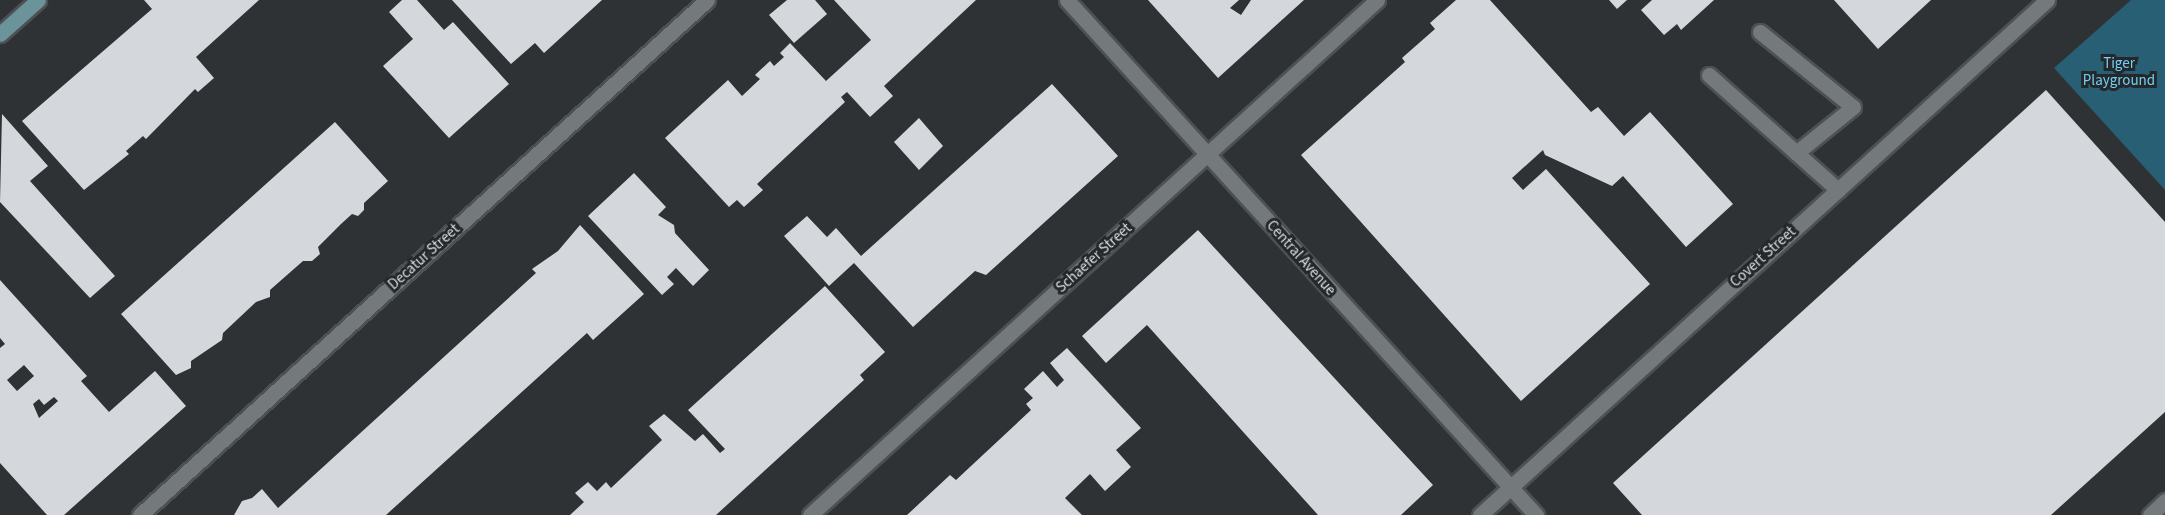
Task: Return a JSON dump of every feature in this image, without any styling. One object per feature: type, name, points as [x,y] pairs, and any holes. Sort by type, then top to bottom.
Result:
[{"type":"main road","points":[[0,34],[38,0]]},
{"type":"street","name":"Decatur Street","points":[[140,515],[707,0]]},
{"type":"street","name":"Central Avenue","points":[[1067,0],[1536,515]]},
{"type":"street","name":"Schaefer Street","points":[[810,515],[1377,0]]},
{"type":"street","name":"Covert Street","points":[[1480,515],[2047,0]]},
{"type":"street","points":[[1760,32],[1853,107],[1796,153]]},
{"type":"street","points":[[1709,75],[1838,190]]},
{"type":"street","points":[[2150,515],[2165,501]]},
{"type":"green space","name":"Tiger Playground","points":[[2131,0],[2165,0],[2165,190],[2054,68]]},
{"type":"building","points":[[144,0],[259,0],[196,57],[214,78],[198,92],[195,89],[146,139],[143,136],[126,151],[129,154],[84,190],[22,121],[152,9]]},
{"type":"building","points":[[402,0],[417,0],[444,30],[453,22],[509,84],[449,138],[383,66],[413,39],[389,12]]},
{"type":"building","points":[[452,0],[602,0],[544,53],[535,43],[511,64]]},
{"type":"building","points":[[787,0],[815,0],[827,14],[794,43],[769,15]]},
{"type":"building","points":[[834,0],[976,0],[884,86],[893,96],[870,117],[847,92],[841,97],[845,102],[757,184],[763,190],[744,207],[737,200],[729,207],[665,138],[728,80],[742,96],[760,79],[755,75],[770,61],[774,66],[784,57],[780,53],[790,43],[826,81],[871,40]]},
{"type":"building","points":[[1148,0],[1239,0],[1230,8],[1241,15],[1251,0],[1304,0],[1218,78]]},
{"type":"building","points":[[1456,0],[1490,0],[1591,112],[1598,107],[1624,136],[1650,112],[1733,204],[1686,247],[1623,176],[1612,186],[1545,155],[1543,150],[1512,178],[1523,190],[1546,169],[1650,284],[1521,401],[1301,155],[1405,62],[1402,58],[1435,29],[1430,23]]},
{"type":"building","points":[[1609,0],[1627,0],[1617,9]]},
{"type":"building","points":[[1652,0],[1714,0],[1681,30],[1677,24],[1664,35],[1641,10]]},
{"type":"building","points":[[1834,0],[1931,0],[1878,49]]},
{"type":"building","points":[[1052,84],[1118,156],[986,275],[975,271],[913,327],[854,263],[829,286],[784,236],[807,216],[827,237],[836,228],[861,256]]},
{"type":"building","points":[[2046,90],[2165,222],[2165,412],[2051,515],[1642,515],[1613,483]]},
{"type":"building","points":[[2,114],[48,166],[30,181],[115,276],[90,298],[0,202]]},
{"type":"building","points":[[919,118],[943,146],[919,170],[894,142]]},
{"type":"building","points":[[335,122],[388,181],[364,203],[364,210],[358,216],[352,214],[318,247],[320,254],[312,261],[303,261],[270,290],[270,297],[256,302],[223,333],[222,340],[191,361],[191,368],[176,375],[121,314]]},
{"type":"building","points":[[634,173],[666,207],[658,215],[674,225],[675,233],[709,270],[693,286],[676,268],[667,277],[674,284],[662,295],[588,216]]},
{"type":"building","points":[[580,225],[644,294],[593,340],[587,333],[386,515],[234,515],[242,501],[252,498],[262,489],[278,508],[536,273],[532,269],[558,251]]},
{"type":"building","points":[[1198,230],[1433,485],[1401,515],[1318,515],[1147,325],[1106,363],[1082,336]]},
{"type":"building","points":[[0,280],[87,376],[81,381],[109,412],[155,371],[186,406],[64,515],[47,515],[0,463],[0,348],[5,344],[0,338]],"holes":[[[24,365],[34,376],[17,391],[7,380]],[[54,397],[58,401],[39,418],[33,404],[39,399],[44,405]]]},
{"type":"building","points":[[825,286],[885,352],[860,375],[864,380],[716,515],[570,515],[584,502],[575,493],[588,482],[597,491],[606,482],[611,488],[662,440],[649,426],[664,414],[695,441],[703,434],[720,453],[725,449],[688,410]]},
{"type":"building","points":[[1067,348],[1141,428],[1116,450],[1131,467],[1105,491],[1090,474],[1065,498],[1082,515],[907,515],[950,475],[956,480],[1031,410],[1026,404],[1033,398],[1024,389],[1043,371],[1057,387],[1064,380],[1050,363]]}]
